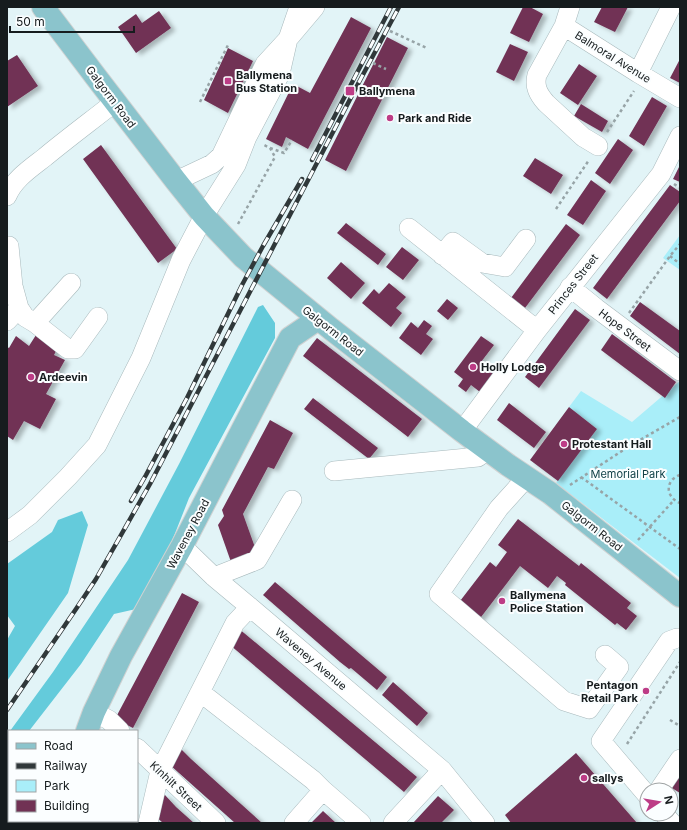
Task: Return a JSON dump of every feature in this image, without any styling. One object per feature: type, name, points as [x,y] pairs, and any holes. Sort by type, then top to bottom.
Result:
[{"type":"main road","name":"Galgorm Road","points":[[43,7],[176,182],[227,242],[243,257],[318,319],[462,431],[550,493],[680,596]]},
{"type":"main road","name":"Waveney Road","points":[[91,722],[121,656],[182,546],[290,338],[291,297]]},
{"type":"main road","name":"Waveney Road","points":[[290,338],[318,319]]},
{"type":"street","points":[[7,532],[30,516],[97,445],[141,358],[181,260],[204,216],[236,165],[247,137],[280,74],[288,39],[299,7]]},
{"type":"street","points":[[176,182],[212,164],[221,156],[265,64],[315,7]]},
{"type":"street","name":"Balmoral Avenue","points":[[570,7],[564,26],[680,98]]},
{"type":"street","points":[[638,73],[671,7]]},
{"type":"street","points":[[564,26],[537,75],[536,87],[546,103],[583,137],[598,146]]},
{"type":"street","points":[[7,196],[10,189],[23,175],[115,102]]},
{"type":"street","name":"Princes Street","points":[[462,431],[570,287],[661,174],[680,136]]},
{"type":"street","points":[[409,228],[537,330]]},
{"type":"street","points":[[442,255],[453,242],[482,263],[505,267],[526,239]]},
{"type":"street","points":[[8,244],[14,286],[13,315],[25,317],[35,323],[68,349],[75,349],[98,317]]},
{"type":"street","points":[[35,323],[71,283]]},
{"type":"street","name":"Hope Street","points":[[570,287],[680,372]]},
{"type":"street","points":[[334,471],[478,457],[487,450]]},
{"type":"street","points":[[527,477],[499,508],[439,594],[564,701],[589,709],[619,666],[605,655]]},
{"type":"street","points":[[214,577],[257,560],[292,500]]},
{"type":"street","name":"Waveney Avenue","points":[[182,546],[214,577],[442,770],[485,823]]},
{"type":"street","points":[[148,823],[160,771],[235,623],[250,607]]},
{"type":"street","points":[[639,786],[601,741],[669,641],[680,638]]},
{"type":"street","points":[[200,692],[313,780],[361,823]]},
{"type":"street","points":[[91,722],[109,720],[119,730]]},
{"type":"street","name":"Kinhilt Street","points":[[138,749],[216,823]]},
{"type":"street","points":[[664,782],[680,759]]},
{"type":"street","points":[[393,823],[442,770]]},
{"type":"street","points":[[294,823],[323,790]]},
{"type":"path","points":[[390,31],[427,48]]},
{"type":"path","points":[[200,102],[228,45]]},
{"type":"path","points":[[373,62],[386,69]]},
{"type":"path","points":[[247,137],[284,153],[292,140]]},
{"type":"path","points":[[227,242],[244,215],[274,157],[270,148]]},
{"type":"path","points":[[620,326],[680,244]]},
{"type":"path","points":[[670,256],[680,264]]},
{"type":"path","points":[[566,487],[628,447],[680,417]]},
{"type":"path","points":[[680,475],[672,480],[669,493],[674,500],[680,503]]},
{"type":"path","points":[[581,477],[680,549]]},
{"type":"path","points":[[636,542],[674,500]]},
{"type":"path","points":[[617,760],[680,662]]},
{"type":"path","points":[[670,720],[680,726]]},
{"type":"green space","points":[[680,235],[680,270],[663,258]]},
{"type":"green space","name":"Memorial Park","points":[[680,381],[680,578],[556,483],[597,429],[569,407],[581,391],[632,422]]},
{"type":"shaded area","points":[[263,305],[275,323],[275,338],[189,498],[172,541],[136,609],[114,614],[81,664],[30,730],[11,730],[53,672],[128,560],[179,464],[258,307]]},
{"type":"shaded area","points":[[82,511],[88,525],[68,593],[7,681],[7,640],[15,626],[7,615],[7,564],[52,532],[58,520]]},
{"type":"building","points":[[523,7],[530,7],[543,14],[529,42],[510,33]]},
{"type":"building","points":[[602,7],[628,7],[615,32],[594,22]]},
{"type":"building","points":[[159,11],[171,28],[136,53],[118,27],[136,14],[142,23]]},
{"type":"building","points":[[351,17],[371,28],[308,149],[286,137],[282,147],[266,139],[293,84],[310,93]]},
{"type":"building","points":[[387,37],[408,48],[346,171],[325,160]]},
{"type":"building","points":[[510,44],[528,52],[514,81],[496,72]]},
{"type":"building","name":"Ballymena Bus Station","points":[[228,48],[253,61],[228,113],[204,100]]},
{"type":"building","points":[[17,55],[38,86],[7,107],[7,61]]},
{"type":"building","points":[[680,59],[680,83],[670,78]]},
{"type":"building","points":[[579,64],[597,76],[578,105],[560,93]]},
{"type":"building","points":[[652,97],[667,106],[644,146],[629,136]]},
{"type":"building","points":[[581,104],[608,121],[602,132],[574,116]]},
{"type":"building","points":[[618,139],[633,150],[610,184],[595,173]]},
{"type":"building","points":[[101,145],[177,249],[158,263],[83,159]]},
{"type":"building","points":[[535,158],[563,175],[551,194],[523,176]]},
{"type":"building","points":[[680,165],[680,182],[673,179]]},
{"type":"building","points":[[591,180],[606,191],[583,225],[567,215]]},
{"type":"building","points":[[670,185],[680,192],[680,201],[607,299],[593,288]]},
{"type":"building","points":[[346,223],[386,254],[378,265],[337,233]]},
{"type":"building","points":[[566,224],[580,235],[525,308],[511,298]]},
{"type":"building","points":[[402,247],[419,260],[403,280],[386,267]]},
{"type":"building","points":[[341,262],[365,283],[351,299],[327,278]]},
{"type":"building","points":[[389,283],[406,297],[396,308],[402,313],[391,327],[362,303],[374,289],[379,294]]},
{"type":"building","points":[[447,299],[458,308],[448,320],[437,311]]},
{"type":"building","points":[[640,302],[680,331],[680,354],[630,316]]},
{"type":"building","points":[[575,309],[590,320],[539,388],[525,377]]},
{"type":"building","points":[[424,320],[432,326],[426,334],[433,339],[421,355],[399,338],[411,322],[418,328]]},
{"type":"building","points":[[612,334],[676,382],[665,398],[601,350]]},
{"type":"building","name":"Ardeevin","points":[[36,335],[57,349],[54,355],[65,360],[46,394],[56,399],[40,429],[24,421],[13,440],[7,436],[7,347],[9,348],[16,336],[29,346]]},
{"type":"building","name":"Holly Lodge","points":[[481,336],[494,345],[481,362],[494,372],[480,392],[471,385],[466,392],[458,386],[463,379],[454,372]]},
{"type":"building","points":[[317,338],[422,419],[408,437],[303,356]]},
{"type":"building","points":[[313,398],[378,448],[369,459],[304,409]]},
{"type":"building","points":[[509,403],[546,432],[534,448],[497,420]]},
{"type":"building","name":"Protestant Hall","points":[[569,407],[597,429],[558,481],[530,460]]},
{"type":"building","points":[[270,420],[293,433],[274,469],[268,467],[243,514],[257,553],[231,562],[218,525],[224,516],[222,510]]},
{"type":"building","points":[[518,519],[579,566],[581,563],[631,603],[627,608],[637,616],[626,630],[617,623],[615,625],[565,585],[566,583],[557,576],[548,588],[520,566],[478,621],[457,605],[490,562],[496,567],[507,552],[498,545]]},
{"type":"building","points":[[275,582],[387,677],[377,690],[351,668],[349,669],[340,662],[263,595]]},
{"type":"building","points":[[182,593],[199,602],[133,728],[115,719]]},
{"type":"building","points":[[238,628],[417,777],[404,792],[230,645]]},
{"type":"building","points":[[393,682],[428,713],[417,726],[382,695]]},
{"type":"building","points":[[178,746],[262,823],[235,823],[170,765]]},
{"type":"building","points":[[576,753],[637,823],[511,823],[505,815]]},
{"type":"building","points":[[680,766],[680,793],[679,782],[669,782]]},
{"type":"building","points":[[165,795],[194,823],[163,823],[154,815],[158,800]]},
{"type":"building","points":[[438,796],[454,810],[441,823],[413,823]]},
{"type":"building","points":[[323,811],[336,823],[311,823]]},
{"type":"building","points":[[90,822],[112,822],[112,823]]},
{"type":"railway","points":[[312,160],[391,7]]},
{"type":"railway","points":[[7,710],[96,579],[150,484],[399,7]]},
{"type":"railway","points":[[131,501],[187,398],[242,285],[302,179]]},
{"type":"place","name":"Ballymena Bus Station","points":[[228,81]]},
{"type":"place","name":"Ballymena","points":[[350,91]]},
{"type":"place","name":"Park and Ride","points":[[390,118]]},
{"type":"place","name":"Holly Lodge","points":[[473,367]]},
{"type":"place","name":"Ardeevin","points":[[31,377]]},
{"type":"place","name":"Protestant Hall","points":[[564,444]]},
{"type":"place","name":"Ballymena Police Station","points":[[502,601]]},
{"type":"place","name":"Pentagon Retail Park","points":[[646,691]]},
{"type":"place","name":"sallys","points":[[584,778]]}]
